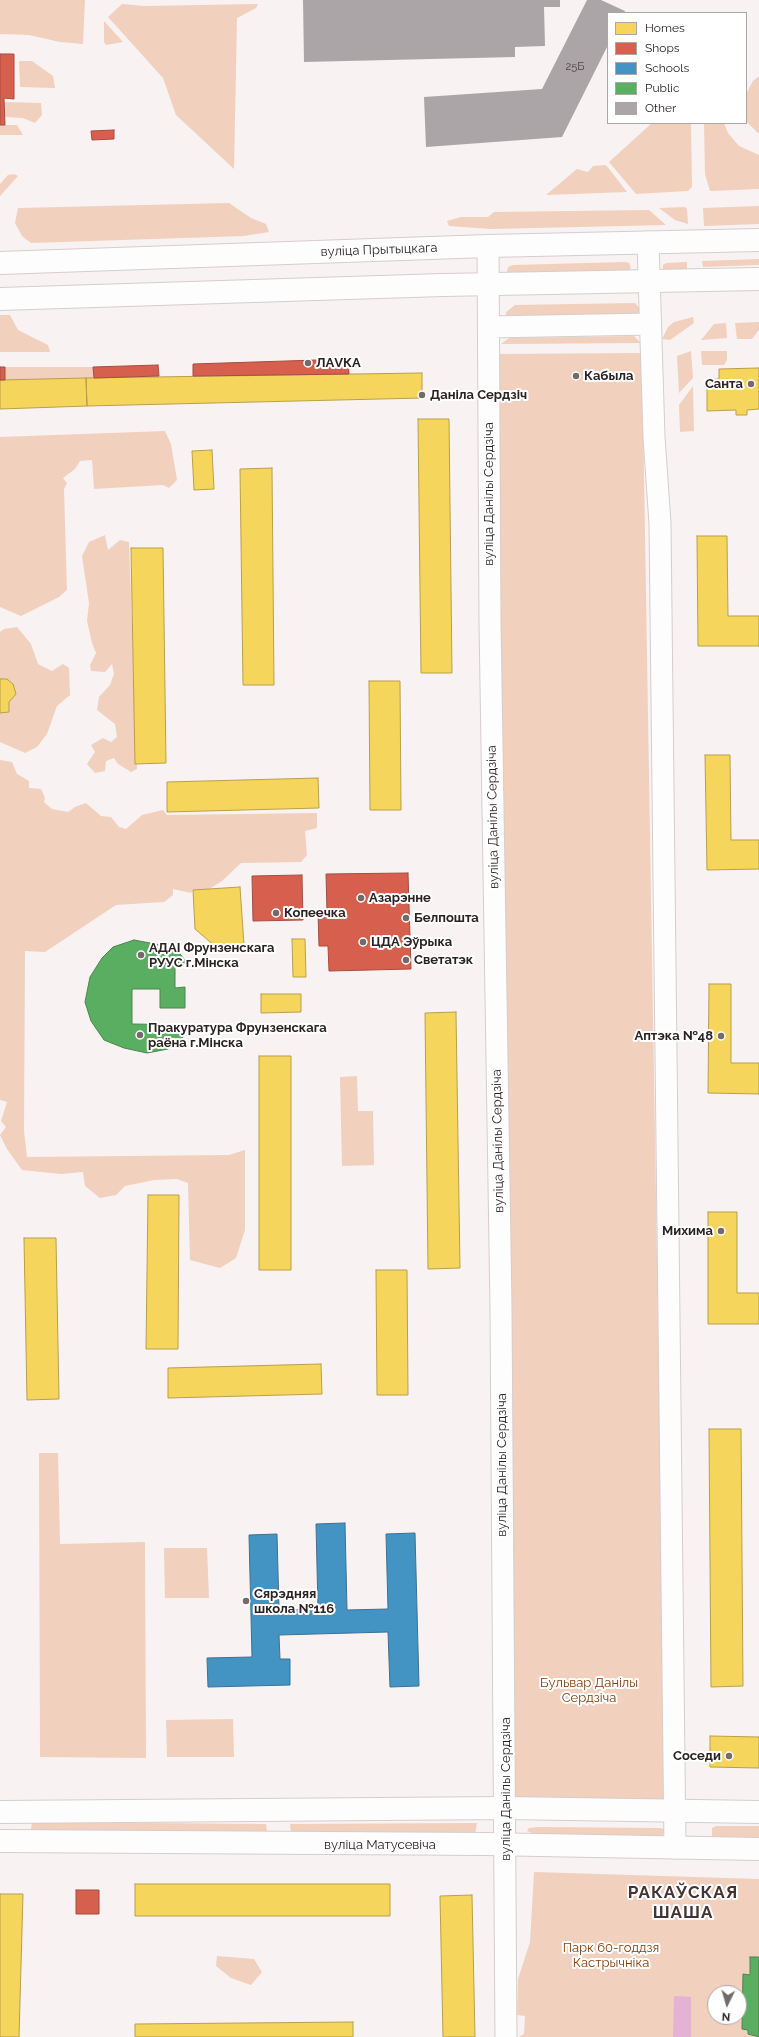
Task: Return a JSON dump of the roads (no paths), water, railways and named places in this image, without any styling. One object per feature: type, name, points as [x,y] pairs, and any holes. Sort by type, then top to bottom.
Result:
[{"type":"main road","name":"вуліца Прытыцкага","points":[[0,263],[488,246],[759,240]]},
{"type":"main road","points":[[0,299],[443,285],[759,279]]},
{"type":"main road","points":[[0,1812],[506,1808],[674,1809],[759,1812]]},
{"type":"main road","points":[[278,1811],[278,1844]]},
{"type":"main road","name":"вуліца Матусевіча","points":[[0,1841],[506,1845],[759,1849]]},
{"type":"street","points":[[648,242],[648,282],[654,437],[660,523],[675,1848]]},
{"type":"street","name":"вуліца Данілы Сердзіча","points":[[488,246],[490,622],[494,823],[506,1808],[506,2037]]},
{"type":"street","points":[[489,327],[650,324]]},
{"type":"place","name":"ЛАVКА","points":[[308,363]]},
{"type":"place","name":"Кабыла","points":[[576,376]]},
{"type":"place","name":"Санта","points":[[751,384]]},
{"type":"place","name":"Даніла Сердзіч","points":[[422,395]]},
{"type":"place","name":"Азарэнне","points":[[361,898]]},
{"type":"place","name":"Копеечка","points":[[276,913]]},
{"type":"place","name":"Белпошта","points":[[406,918]]},
{"type":"place","name":"ЦДА Эўрыка","points":[[363,942]]},
{"type":"place","name":"АДАІ Фрунзенскага РУУС г.Мінска","points":[[141,955]]},
{"type":"place","name":"Светатэк","points":[[406,960]]},
{"type":"place","name":"Пракуратура Фрунзенскага раёна г.Мінска","points":[[140,1035]]},
{"type":"place","name":"Аптэка №48","points":[[721,1036]]},
{"type":"place","name":"Михима","points":[[721,1231]]},
{"type":"place","name":"Сярэдняя школа №116","points":[[246,1601]]},
{"type":"place","name":"Соседи","points":[[729,1756]]},
{"type":"district","name":"РАКАЎСКАЯ ШАША","points":[[683,1903]]},
{"type":"park label","name":"Бульвар Данілы Сердзіча","points":[[589,1690]]},
{"type":"park label","name":"Парк 60-годдзя Кастрычніка","points":[[611,1956]]}]
